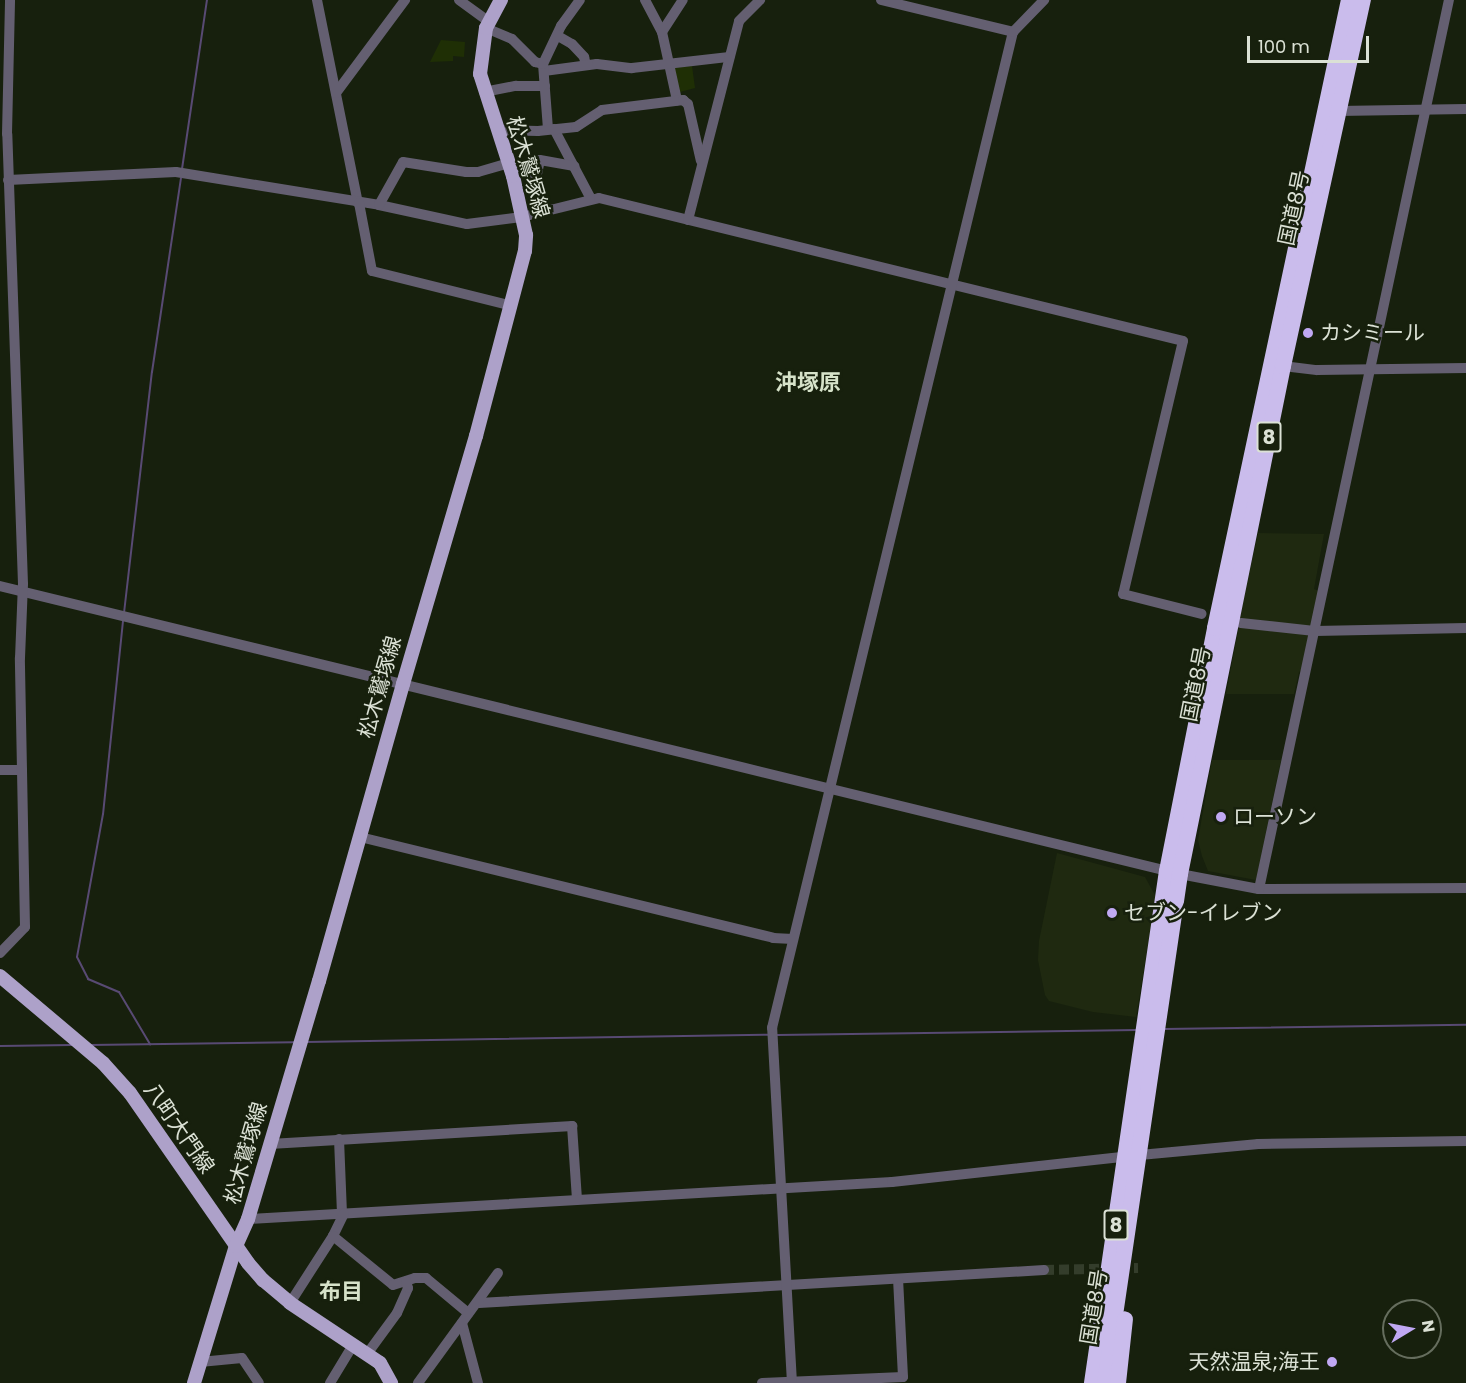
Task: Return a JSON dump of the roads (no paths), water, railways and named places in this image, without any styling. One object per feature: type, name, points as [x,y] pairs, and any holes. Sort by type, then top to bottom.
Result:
[{"type":"highway","name":"国道8号","points":[[1092,1383],[1115,1230],[1132,1156],[1174,873],[1218,616],[1349,0]]},
{"type":"highway","name":"国道8号","points":[[1174,873],[1363,0]]},
{"type":"highway","name":"国道8号","points":[[1105,1383],[1132,1204],[1132,1156]]},
{"type":"highway","name":"8","points":[[1118,1383],[1132,1204]]},
{"type":"highway","name":"8","points":[[1082,1383],[1093,1316],[1115,1230]]},
{"type":"main road","name":"松木鷲塚線","points":[[194,1383],[236,1246],[248,1219],[305,1027],[402,684],[476,436],[525,251],[526,235],[510,168],[480,74],[480,58],[487,24],[501,0]]},
{"type":"main road","name":"八町大門線","points":[[0,976],[103,1063],[130,1093],[236,1246],[263,1280],[290,1303],[380,1363],[391,1383]]},
{"type":"street","points":[[0,954],[25,927],[20,658],[23,591],[8,180],[3,134],[10,0]]},
{"type":"street","points":[[316,0],[372,271],[512,306]]},
{"type":"street","points":[[336,93],[405,0]]},
{"type":"street","points":[[459,0],[487,24],[512,39],[543,67],[586,65],[632,68],[729,57]]},
{"type":"street","points":[[580,0],[561,26],[543,67],[551,129],[591,199]]},
{"type":"street","points":[[645,0],[662,32],[677,100]]},
{"type":"street","points":[[662,32],[683,0]]},
{"type":"street","points":[[688,220],[701,161],[739,21],[760,0]]},
{"type":"street","points":[[881,0],[1014,32]]},
{"type":"street","points":[[792,1382],[772,1028],[1014,32],[1044,0]]},
{"type":"street","points":[[1259,890],[1449,0]]},
{"type":"street","points":[[558,36],[572,44],[584,57],[586,65]]},
{"type":"street","points":[[484,92],[516,86],[545,86]]},
{"type":"street","points":[[497,130],[576,127],[602,110],[683,100],[688,104],[701,161]]},
{"type":"street","points":[[1338,111],[1466,109]]},
{"type":"street","points":[[379,205],[403,162],[466,172],[510,168],[537,174],[540,160],[574,166]]},
{"type":"street","points":[[8,180],[176,172],[379,205],[466,224],[522,217],[591,199],[608,200],[1183,341],[1123,594],[1202,614]]},
{"type":"street","points":[[1283,366],[1317,370],[1466,368]]},
{"type":"street","points":[[0,586],[1174,873],[1259,890],[1466,888]]},
{"type":"street","points":[[1241,623],[1315,631],[1466,628]]},
{"type":"street","points":[[0,770],[22,770]]},
{"type":"street","points":[[360,837],[773,938],[794,939]]},
{"type":"street","points":[[270,1144],[572,1126],[577,1199]]},
{"type":"street","points":[[290,1303],[333,1236],[343,1213],[339,1139]]},
{"type":"street","points":[[248,1219],[892,1182],[1258,1144],[1466,1141]]},
{"type":"street","points":[[333,1236],[393,1285],[426,1278],[468,1313]]},
{"type":"street","points":[[479,1303],[1044,1270]]},
{"type":"street","points":[[418,1383],[468,1313],[479,1303],[498,1273]]},
{"type":"street","points":[[762,1383],[903,1377],[898,1279]]},
{"type":"street","points":[[367,1354],[397,1313],[408,1288],[406,1281]]},
{"type":"street","points":[[462,1323],[478,1383]]},
{"type":"street","points":[[330,1383],[353,1346]]},
{"type":"street","points":[[200,1362],[242,1358],[260,1383]]},
{"type":"waterway","points":[[182,169],[207,0]]},
{"type":"waterway","points":[[124,613],[152,372],[181,178]]},
{"type":"waterway","points":[[123,621],[103,814],[77,957],[88,979],[119,992],[150,1044]]},
{"type":"waterway","points":[[1164,1029],[1466,1025]]},
{"type":"waterway","points":[[777,1035],[1137,1030]]},
{"type":"waterway","points":[[306,1042],[768,1035]]},
{"type":"waterway","points":[[90,1045],[294,1042]]},
{"type":"waterway","points":[[0,1046],[72,1045]]},
{"type":"tunnel","points":[[1044,1270],[1138,1268]]},
{"type":"place","name":"カシミール","points":[[1308,333]]},
{"type":"place","name":"ローソン","points":[[1221,817]]},
{"type":"place","name":"セブン-イレブン","points":[[1112,913]]},
{"type":"place","name":"天然温泉;海王","points":[[1332,1362]]},
{"type":"district","name":"沖塚原","points":[[808,383]]},
{"type":"district","name":"布目","points":[[341,1292]]}]
